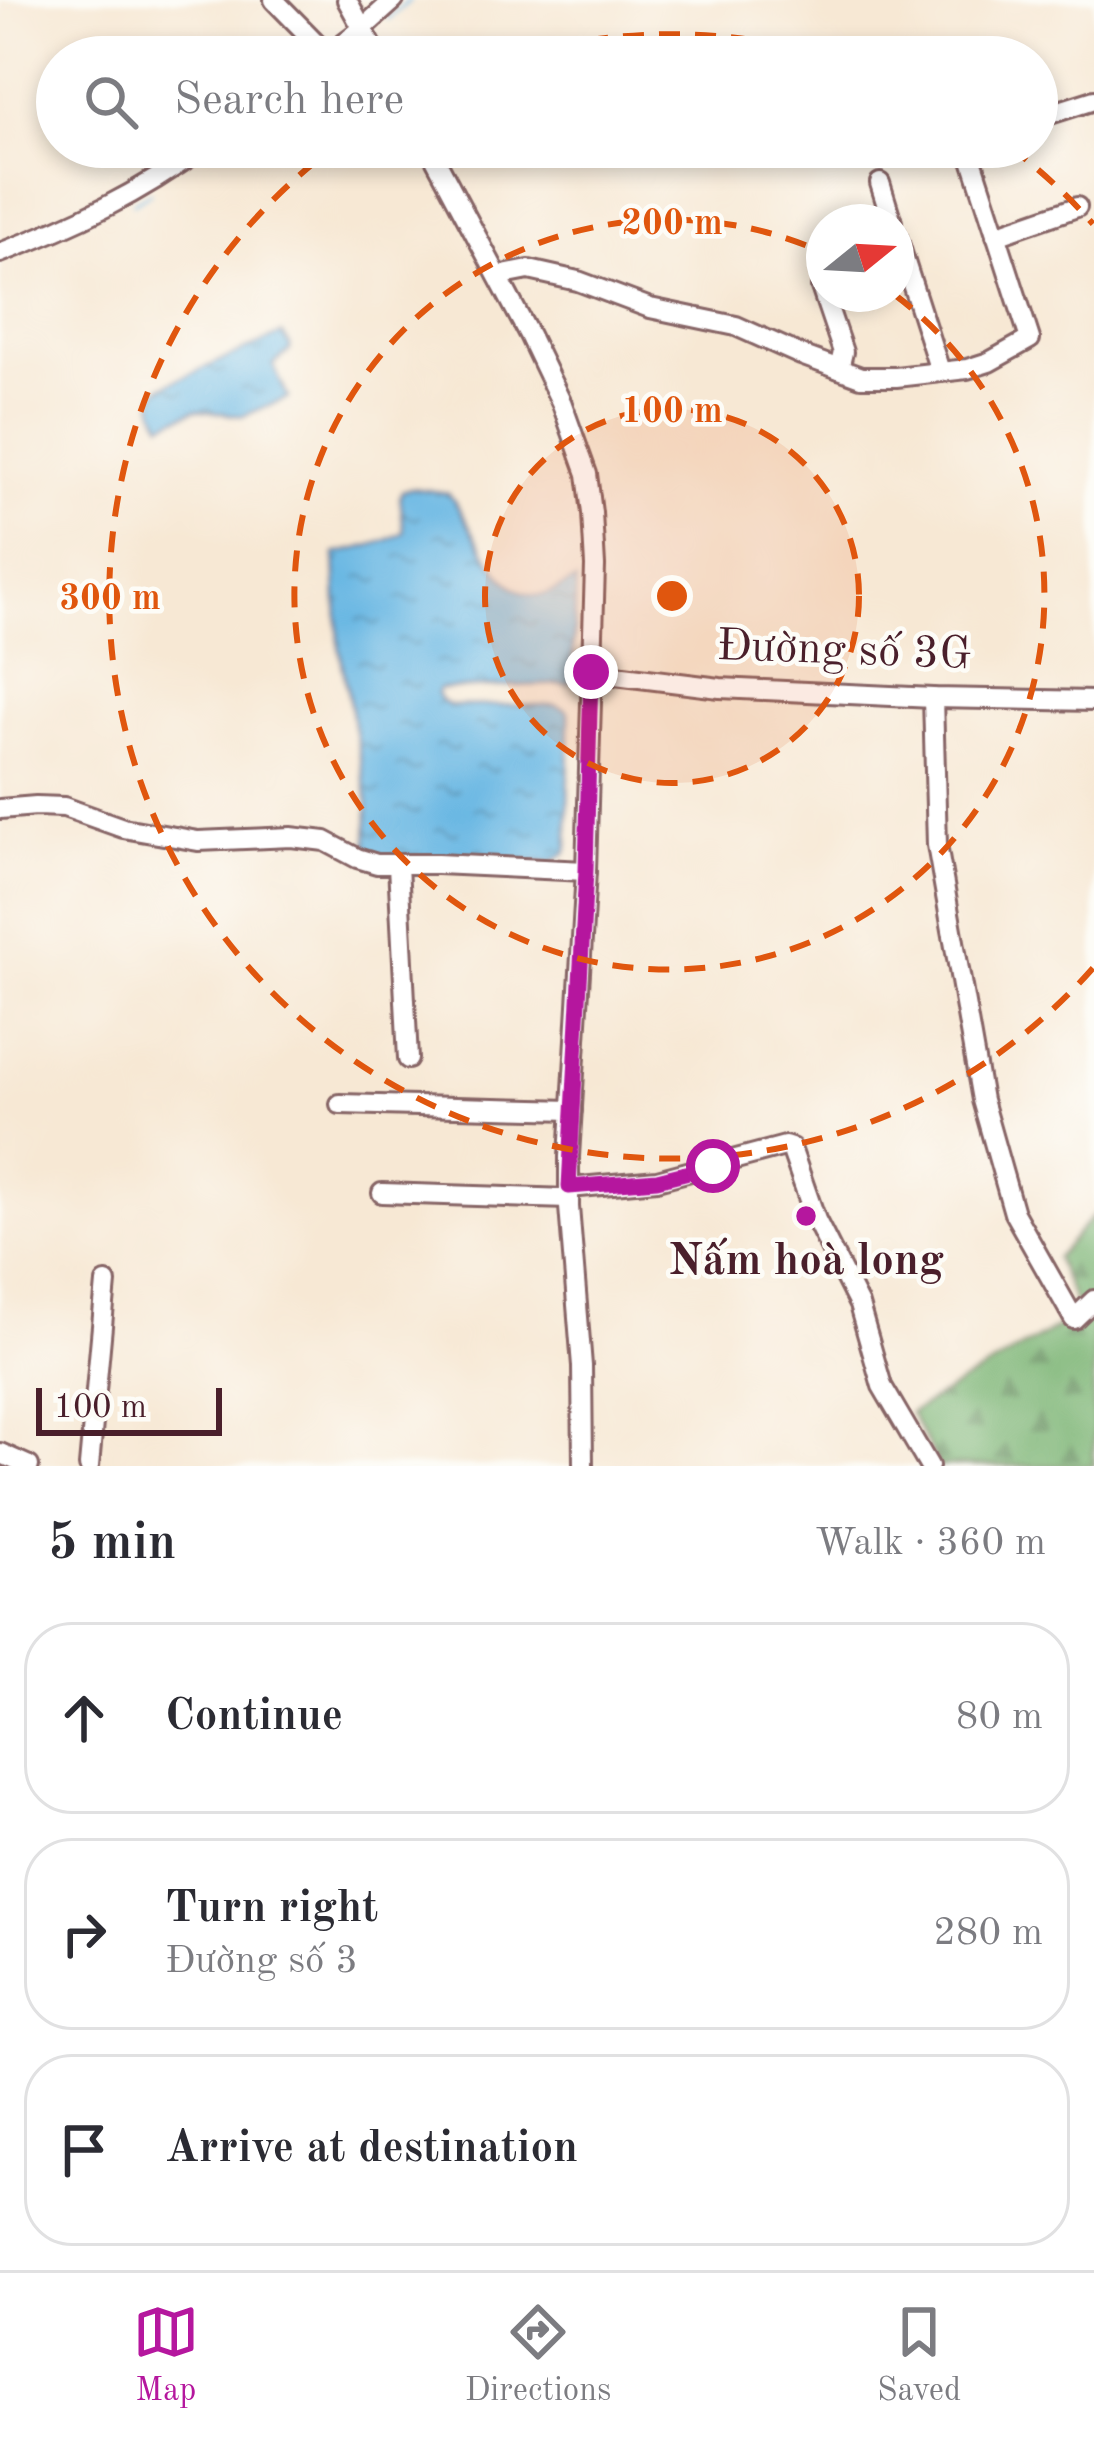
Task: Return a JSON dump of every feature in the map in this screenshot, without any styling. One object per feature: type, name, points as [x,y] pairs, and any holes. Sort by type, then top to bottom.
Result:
[{"type":"street","points":[[274,0],[308,36]]},
{"type":"street","points":[[347,0],[366,36]]},
{"type":"street","points":[[353,36],[394,0]]},
{"type":"street","points":[[1058,111],[1094,100]]},
{"type":"street","points":[[0,253],[70,226],[173,168]]},
{"type":"street","points":[[440,168],[562,404],[587,474],[594,536],[586,871],[569,1193],[581,1342],[583,1466]]},
{"type":"street","points":[[498,276],[529,270],[578,281],[650,308],[736,326],[861,377],[967,368],[989,362],[1030,339],[975,168]]},
{"type":"street","points":[[880,183],[886,204]]},
{"type":"street","points":[[996,235],[1077,207]]},
{"type":"street","points":[[914,290],[940,371]]},
{"type":"street","points":[[829,312],[843,352],[839,369]]},
{"type":"street","name":"Đường số 3G","points":[[591,672],[720,688],[1094,701]]},
{"type":"street","points":[[933,698],[937,844],[982,1100],[1014,1213],[1074,1319],[1094,1300]]},
{"type":"street","points":[[0,809],[64,807],[123,828],[198,841],[306,838],[333,844],[367,862],[398,866],[586,871]]},
{"type":"street","points":[[398,866],[408,1059]]},
{"type":"street","points":[[340,1105],[572,1110]]},
{"type":"street","points":[[382,1192],[569,1193],[657,1180],[791,1148],[816,1220],[865,1322],[882,1386],[929,1466]]},
{"type":"street","points":[[89,1466],[106,1283]]},
{"type":"street","points":[[0,1454],[29,1466]]},
{"type":"green space","points":[[1094,1215],[1094,1466],[939,1466],[910,1413],[1080,1314],[1055,1258]]},
{"type":"water","points":[[282,334],[290,350],[273,365],[288,398],[243,416],[196,410],[163,424],[154,404],[163,386]]},
{"type":"water","points":[[411,488],[448,493],[499,572],[526,593],[541,595],[576,581],[569,684],[439,689],[437,694],[450,706],[555,705],[566,709],[568,848],[552,862],[396,860],[367,854],[368,800],[339,646],[335,554],[404,532],[400,496]]},
{"type":"waterway","points":[[388,19],[410,0]]},
{"type":"waterway","points":[[133,203],[150,193]]},
{"type":"place","name":"Nấm hoà long","points":[[806,1216]]},
{"type":"route","points":[[591,672],[569,1187],[657,1180],[713,1166]]}]
